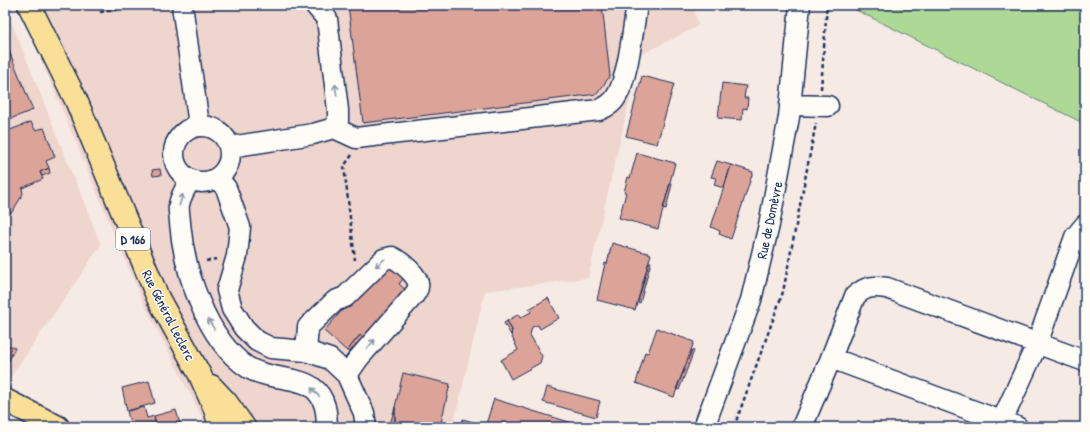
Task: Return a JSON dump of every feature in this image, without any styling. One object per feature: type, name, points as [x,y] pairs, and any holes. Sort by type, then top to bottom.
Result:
[{"type":"main road","name":"Rue Général Leclerc","points":[[29,5],[76,100],[158,298],[200,375],[215,409],[220,427]]},
{"type":"main road","name":"Rue Général Leclerc","points":[[44,5],[76,100]]},
{"type":"main road","name":"Rue Général Leclerc","points":[[200,375],[226,402],[244,427]]},
{"type":"main road","points":[[5,400],[47,425]]},
{"type":"street","points":[[182,5],[199,125]]},
{"type":"street","points":[[315,5],[327,19],[338,110],[338,121],[334,128]]},
{"type":"street","points":[[230,147],[313,134],[334,128],[356,138],[599,110],[613,101],[622,85],[637,5]]},
{"type":"street","name":"Rue de Domèvre","points":[[704,427],[751,300],[769,226],[790,105],[800,5]]},
{"type":"street","points":[[790,105],[824,107]]},
{"type":"street","points":[[199,125],[209,126],[219,130],[226,138],[230,147],[230,159],[226,170],[218,178],[204,182],[190,180],[182,174],[176,167],[173,158],[174,148],[182,132],[190,127],[199,125]]},
{"type":"street","points":[[218,178],[226,188],[240,228],[237,256],[227,290],[232,309],[244,328],[257,341],[271,348],[306,351],[330,359],[347,375],[364,413],[366,427]]},
{"type":"street","points":[[190,180],[179,204],[182,239],[189,273],[207,317],[233,356],[248,368],[264,376],[302,383],[314,388],[328,416],[326,427]]},
{"type":"street","points":[[831,358],[1010,424],[1075,237],[1085,225]]},
{"type":"street","points":[[306,351],[308,327],[335,301],[345,297],[384,259],[392,257],[418,280],[419,286],[414,295],[358,359],[347,375]]},
{"type":"street","points":[[802,427],[855,296],[862,289],[871,285],[887,288],[1085,361]]},
{"type":"path","points":[[100,12],[149,5]]},
{"type":"path","points":[[734,427],[783,292],[812,155],[824,107],[827,5]]},
{"type":"shaded area","points":[[18,5],[693,5],[698,26],[640,55],[588,278],[485,291],[453,427],[207,427],[143,302]]},
{"type":"shaded area","points":[[5,6],[101,245],[8,381],[5,379]]},
{"type":"green space","points":[[854,5],[1074,5],[1085,12],[1085,124],[854,9]]},
{"type":"building","points":[[348,5],[602,5],[610,76],[597,94],[363,123]]},
{"type":"building","points":[[5,41],[33,110],[5,121]]},
{"type":"building","points":[[642,76],[674,84],[657,144],[626,136]]},
{"type":"building","points":[[722,83],[746,86],[744,98],[748,98],[747,109],[743,108],[742,120],[718,118]]},
{"type":"building","points":[[31,122],[35,130],[44,128],[55,157],[46,161],[49,168],[40,172],[43,179],[22,188],[23,194],[12,212],[5,214],[5,132]]},
{"type":"building","points":[[637,153],[675,163],[658,229],[619,218],[626,193],[624,192],[628,177],[630,178]]},
{"type":"building","points":[[717,161],[731,165],[724,188],[714,185],[716,178],[711,177]]},
{"type":"building","points":[[731,165],[753,172],[731,239],[719,234],[720,231],[711,227]]},
{"type":"building","points":[[49,168],[50,173],[42,176],[40,172]]},
{"type":"building","points":[[160,169],[161,175],[153,176],[152,170]]},
{"type":"building","points":[[670,184],[672,184],[666,209],[663,208]]},
{"type":"building","points":[[612,243],[651,254],[635,310],[597,300],[605,263],[607,264]]},
{"type":"building","points":[[649,262],[651,262],[640,303],[638,302]]},
{"type":"building","points":[[390,266],[404,278],[399,284],[409,293],[367,341],[360,335],[347,351],[324,331],[380,267]]},
{"type":"building","points":[[548,298],[559,318],[540,329],[538,325],[532,327],[530,335],[542,356],[540,363],[511,379],[501,360],[518,350],[511,335],[512,330],[507,321],[519,314],[520,318],[531,312],[529,309]]},
{"type":"building","points":[[507,321],[512,330],[511,335],[504,323]]},
{"type":"building","points":[[657,328],[694,342],[674,397],[636,383],[645,352],[648,353]]},
{"type":"building","points":[[360,335],[367,341],[354,357],[347,351]]},
{"type":"building","points":[[5,344],[15,348],[5,368]]},
{"type":"building","points":[[692,350],[694,351],[679,390],[676,389]]},
{"type":"building","points":[[403,373],[450,384],[440,427],[395,427],[395,407]]},
{"type":"building","points":[[149,381],[155,403],[127,411],[122,388]]},
{"type":"building","points":[[547,387],[600,401],[596,417],[543,402]]},
{"type":"building","points":[[494,399],[582,426],[485,427]]},
{"type":"building","points":[[144,407],[147,418],[154,416],[156,427],[131,427],[127,411]]},
{"type":"building","points":[[395,407],[395,427],[390,427],[391,421]]},
{"type":"building","points":[[176,410],[181,427],[156,427],[154,416]]},
{"type":"building","points":[[463,419],[480,424],[479,427],[461,427]]}]
